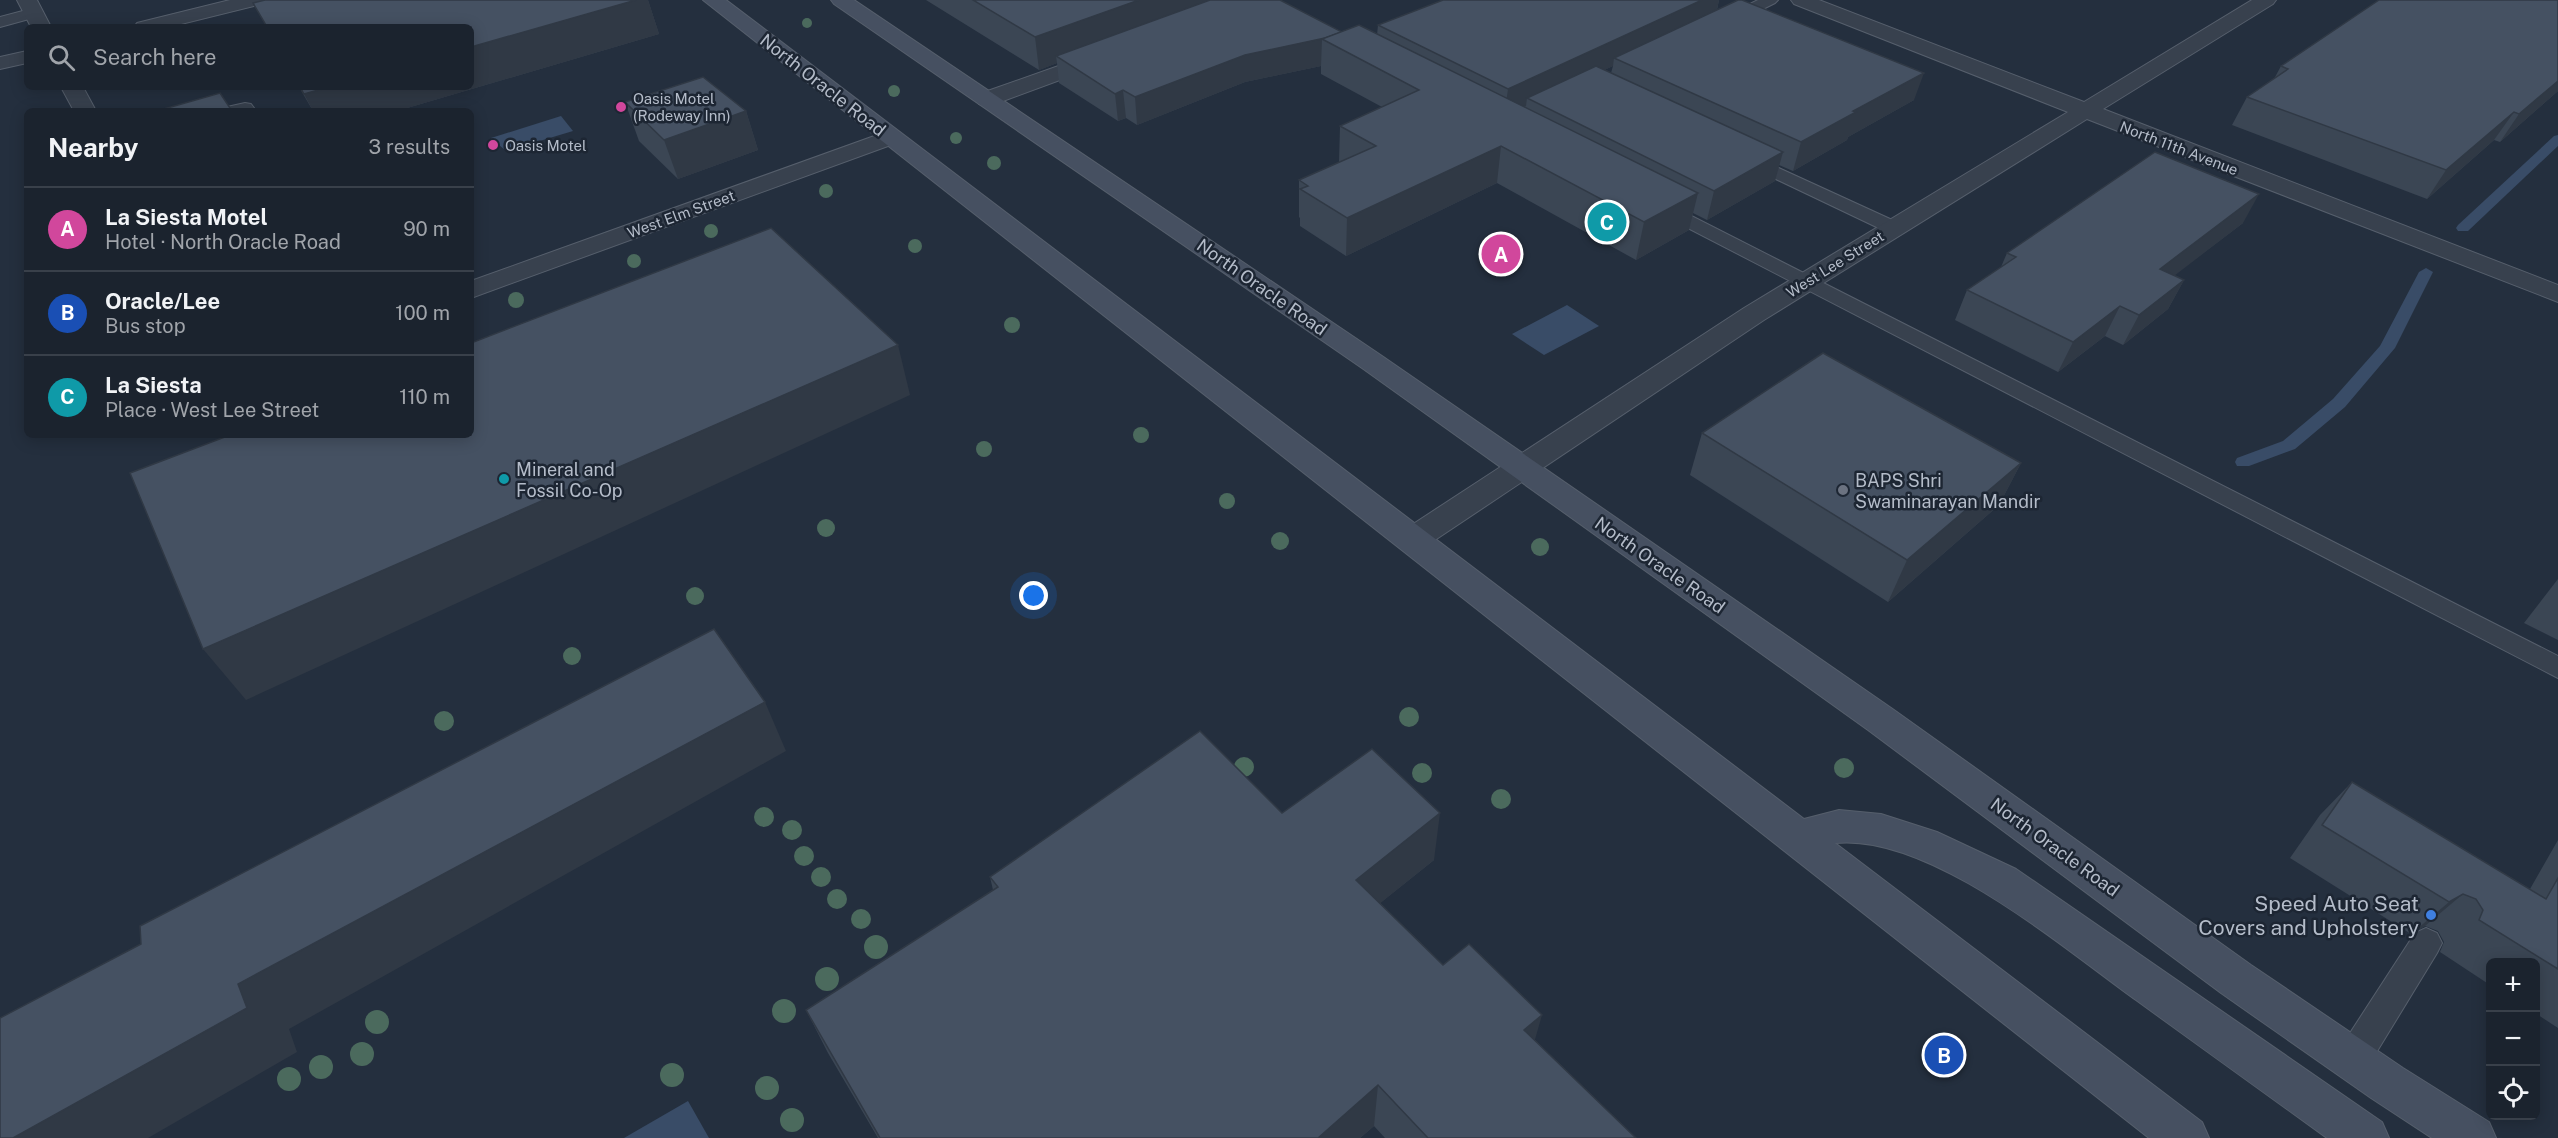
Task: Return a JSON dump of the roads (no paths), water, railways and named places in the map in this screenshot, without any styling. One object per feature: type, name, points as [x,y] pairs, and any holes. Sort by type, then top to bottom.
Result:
[{"type":"main road","name":"North Oracle Road","points":[[713,0],[2186,1138]]},
{"type":"main road","name":"North Oracle Road","points":[[842,0],[1372,362],[1881,720],[2235,979],[2473,1138]]},
{"type":"main road","points":[[1799,838],[1838,826],[1877,830],[1939,849],[2002,881],[2366,1138]]},
{"type":"street","points":[[156,24],[255,0]]},
{"type":"street","name":"North 11th Avenue","points":[[1801,0],[2558,294]]},
{"type":"street","name":"West Lee Street","points":[[1412,540],[1520,467],[1808,281],[2266,0]]},
{"type":"street","points":[[987,99],[1121,50]]},
{"type":"street","points":[[0,63],[24,58]]},
{"type":"street","points":[[74,90],[83,108]]},
{"type":"street","name":"West Elm Street","points":[[474,289],[891,137]]},
{"type":"lane","points":[[1707,30],[1770,0]]},
{"type":"lane","points":[[0,21],[34,13]]},
{"type":"lane","points":[[1732,151],[1894,228]]},
{"type":"lane","points":[[1640,195],[2558,668]]},
{"type":"lane","points":[[2353,1059],[2426,943]]},
{"type":"water","points":[[561,116],[573,131],[506,151],[491,138]]},
{"type":"water","points":[[1567,305],[1599,326],[1544,355],[1512,334]]},
{"type":"water","points":[[688,1101],[709,1138],[624,1138]]},
{"type":"waterway","points":[[2463,228],[2558,139]]},
{"type":"waterway","points":[[2243,462],[2289,445],[2339,403],[2387,348],[2426,272]]},
{"type":"place","name":"Oasis Motel (Rodeway Inn)","points":[[621,107]]},
{"type":"place","name":"Oasis Motel","points":[[493,145]]},
{"type":"place","name":"La Siesta","points":[[1607,222]]},
{"type":"place","name":"La Siesta Motel","points":[[1501,254]]},
{"type":"place","name":"Mineral and Fossil Co-Op","points":[[504,479]]},
{"type":"place","name":"BAPS Shri Swaminarayan Mandir","points":[[1843,490]]},
{"type":"place","name":"Speed Auto Seat Covers and Upholstery","points":[[2431,915]]},
{"type":"place","name":"Oracle/Lee","points":[[1944,1055]]}]
